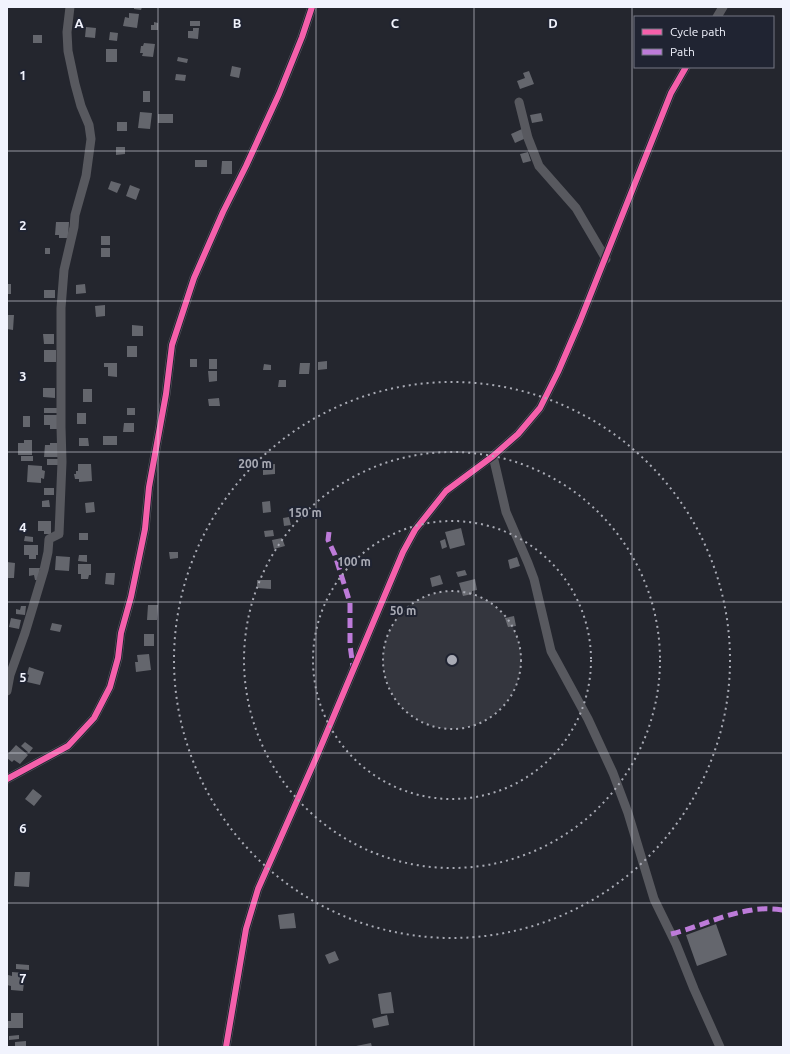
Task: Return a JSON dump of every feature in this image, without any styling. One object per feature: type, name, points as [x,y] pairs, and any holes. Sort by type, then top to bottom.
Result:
[{"type":"street","points":[[7,691],[10,675],[25,633],[45,564],[49,539],[59,534],[62,462],[60,427],[61,308],[64,270],[74,227],[75,215],[86,176],[91,139],[89,125],[81,106],[68,51],[67,32],[70,7]]},
{"type":"street","points":[[7,779],[68,746],[94,718],[110,687],[118,658],[121,633],[132,597],[145,529],[149,487],[166,394],[172,345],[194,278],[223,212],[279,94],[302,37],[312,7]]},
{"type":"street","points":[[718,16],[723,7]]},
{"type":"street","points":[[226,1047],[246,929],[258,889],[316,758],[402,552],[415,530],[446,491],[493,456],[518,434],[540,408],[558,372],[606,259],[627,202],[671,93],[685,68]]},
{"type":"street","points":[[519,102],[528,138],[539,166],[576,208],[606,259]]},
{"type":"street","points":[[493,456],[506,512],[534,579],[551,651],[588,719],[613,773],[628,812],[654,899],[676,944],[720,1047]]},
{"type":"building","points":[[134,7],[142,7],[141,10],[134,9]]},
{"type":"building","points":[[129,13],[139,14],[137,28],[123,26],[125,17],[129,18]]},
{"type":"building","points":[[190,21],[200,21],[200,26],[190,26]]},
{"type":"building","points":[[154,22],[158,23],[158,30],[151,30],[151,25],[154,25]]},
{"type":"building","points":[[86,27],[96,28],[95,38],[85,37]]},
{"type":"building","points":[[193,28],[199,28],[198,39],[188,38],[188,31],[193,31]]},
{"type":"building","points":[[110,32],[118,33],[117,41],[109,40]]},
{"type":"building","points":[[33,35],[42,35],[42,43],[33,43]]},
{"type":"building","points":[[144,43],[155,44],[153,57],[142,56],[143,53],[140,53],[141,46],[143,46]]},
{"type":"building","points":[[106,49],[117,49],[117,62],[106,62]]},
{"type":"building","points":[[178,57],[188,59],[187,63],[177,61]]},
{"type":"building","points":[[232,66],[241,68],[239,78],[230,76]]},
{"type":"building","points":[[529,71],[534,84],[520,89],[517,81],[525,78],[523,73]]},
{"type":"building","points":[[176,74],[186,75],[185,81],[175,80]]},
{"type":"building","points":[[143,91],[150,91],[150,102],[143,102]]},
{"type":"building","points":[[140,112],[152,113],[150,129],[138,128]]},
{"type":"building","points":[[541,113],[543,121],[532,123],[530,115]]},
{"type":"building","points":[[158,114],[173,114],[173,123],[158,123]]},
{"type":"building","points":[[117,122],[127,122],[127,131],[117,131]]},
{"type":"building","points":[[522,129],[526,138],[515,143],[511,134]]},
{"type":"building","points":[[116,147],[125,147],[125,154],[116,155]]},
{"type":"building","points":[[528,152],[531,161],[523,163],[520,154]]},
{"type":"building","points":[[195,160],[207,160],[207,167],[195,167]]},
{"type":"building","points":[[222,161],[232,161],[232,174],[221,174]]},
{"type":"building","points":[[111,181],[121,184],[117,193],[108,189]]},
{"type":"building","points":[[130,185],[140,189],[136,200],[126,196]]},
{"type":"building","points":[[56,222],[69,222],[68,238],[59,238],[59,235],[55,235]]},
{"type":"building","points":[[101,236],[110,236],[110,245],[101,245]]},
{"type":"building","points":[[45,248],[50,248],[50,254],[45,254]]},
{"type":"building","points":[[101,248],[110,248],[110,257],[101,257]]},
{"type":"building","points":[[7,284],[11,284],[11,294],[7,294]]},
{"type":"building","points":[[85,284],[86,293],[76,294],[76,285]]},
{"type":"building","points":[[44,290],[55,290],[55,298],[44,298]]},
{"type":"building","points":[[105,305],[105,316],[96,317],[95,306]]},
{"type":"building","points":[[7,315],[14,315],[13,330],[7,329]]},
{"type":"building","points":[[132,325],[143,326],[143,336],[132,336]]},
{"type":"building","points":[[43,334],[54,334],[54,344],[44,344]]},
{"type":"building","points":[[127,346],[137,346],[137,357],[127,357]]},
{"type":"building","points":[[44,350],[56,350],[56,362],[44,362]]},
{"type":"building","points":[[190,359],[197,359],[197,367],[190,367]]},
{"type":"building","points":[[209,359],[217,359],[217,369],[209,369]]},
{"type":"building","points":[[327,361],[327,369],[318,370],[318,362]]},
{"type":"building","points":[[104,363],[117,363],[117,377],[108,376],[108,367],[104,367]]},
{"type":"building","points":[[300,363],[310,363],[309,374],[299,374]]},
{"type":"building","points":[[264,364],[271,365],[271,370],[263,370]]},
{"type":"building","points":[[208,371],[217,371],[217,381],[209,382]]},
{"type":"building","points":[[279,380],[286,380],[286,387],[278,387]]},
{"type":"building","points":[[43,388],[55,388],[55,398],[43,397]]},
{"type":"building","points":[[83,389],[92,389],[92,402],[83,402]]},
{"type":"building","points":[[219,398],[220,406],[209,406],[208,399]]},
{"type":"building","points":[[44,408],[57,408],[57,413],[44,413]]},
{"type":"building","points":[[127,408],[135,408],[135,415],[127,415]]},
{"type":"building","points":[[77,413],[86,413],[86,424],[77,424]]},
{"type":"building","points":[[44,415],[58,415],[57,429],[50,429],[50,425],[44,425]]},
{"type":"building","points":[[23,416],[30,416],[30,427],[23,427]]},
{"type":"building","points":[[124,423],[134,423],[134,432],[123,432]]},
{"type":"building","points":[[103,436],[117,436],[117,445],[103,445]]},
{"type":"building","points":[[79,438],[88,438],[89,446],[79,446]]},
{"type":"building","points":[[24,440],[32,440],[32,455],[18,455],[18,443],[24,443]]},
{"type":"building","points":[[50,443],[58,443],[58,457],[44,457],[45,445],[50,445]]},
{"type":"building","points":[[21,456],[33,456],[33,461],[21,461]]},
{"type":"building","points":[[47,459],[59,459],[59,465],[47,465]]},
{"type":"building","points":[[78,464],[91,464],[92,481],[79,482],[79,479],[75,479],[74,474],[78,471]]},
{"type":"building","points":[[275,464],[275,474],[263,475],[263,465]]},
{"type":"building","points":[[28,465],[42,466],[42,470],[45,471],[44,479],[41,478],[41,483],[27,482]]},
{"type":"building","points":[[44,488],[54,488],[54,495],[44,495]]},
{"type":"building","points":[[49,500],[50,507],[42,507],[42,501]]},
{"type":"building","points":[[270,501],[271,512],[263,513],[262,502]]},
{"type":"building","points":[[94,502],[95,512],[86,513],[85,503]]},
{"type":"building","points":[[289,517],[291,525],[284,526],[283,518]]},
{"type":"building","points":[[38,521],[51,521],[51,534],[44,534],[44,531],[38,531]]},
{"type":"building","points":[[461,528],[465,545],[450,549],[445,532]]},
{"type":"building","points":[[273,530],[274,536],[265,537],[264,531]]},
{"type":"building","points":[[79,533],[88,533],[88,540],[79,540]]},
{"type":"building","points":[[25,536],[33,537],[33,542],[24,541]]},
{"type":"building","points":[[282,538],[285,546],[274,549],[272,540]]},
{"type":"building","points":[[445,539],[447,547],[442,549],[440,541]]},
{"type":"building","points":[[24,545],[38,545],[38,555],[36,555],[36,559],[29,559],[29,555],[24,555]]},
{"type":"building","points":[[169,552],[178,552],[178,558],[170,559]]},
{"type":"building","points":[[79,555],[87,555],[87,562],[78,561]]},
{"type":"building","points":[[56,556],[70,557],[69,571],[55,570]]},
{"type":"building","points":[[517,557],[520,566],[510,569],[508,560]]},
{"type":"building","points":[[7,562],[15,563],[14,578],[8,578]]},
{"type":"building","points":[[78,564],[91,564],[91,575],[89,575],[88,579],[81,579],[81,574],[78,574]]},
{"type":"building","points":[[29,568],[40,568],[38,580],[35,580],[34,575],[29,576]]},
{"type":"building","points":[[465,570],[467,575],[458,577],[456,572]]},
{"type":"building","points":[[106,573],[115,573],[114,585],[105,584]]},
{"type":"building","points":[[440,575],[443,584],[432,587],[430,578]]},
{"type":"building","points":[[475,579],[477,590],[472,591],[472,594],[463,596],[459,583]]},
{"type":"building","points":[[257,580],[271,580],[271,589],[257,588]]},
{"type":"building","points":[[148,605],[158,605],[157,620],[147,620]]},
{"type":"building","points":[[21,606],[26,606],[25,615],[16,614],[16,609],[20,610]]},
{"type":"building","points":[[514,616],[516,626],[508,627],[505,618]]},
{"type":"building","points":[[11,618],[21,620],[19,629],[9,627]]},
{"type":"building","points":[[52,623],[62,625],[60,632],[50,630]]},
{"type":"building","points":[[144,634],[154,634],[154,646],[144,646]]},
{"type":"building","points":[[149,654],[151,670],[136,672],[135,662],[138,662],[137,655]]},
{"type":"building","points":[[29,667],[44,672],[40,685],[27,682]]},
{"type":"building","points":[[25,742],[33,748],[29,753],[21,746]]},
{"type":"building","points":[[16,745],[28,755],[20,764],[14,760],[12,762],[7,758],[7,755]]},
{"type":"building","points":[[33,789],[42,796],[34,806],[25,799]]},
{"type":"building","points":[[15,872],[30,872],[29,887],[14,886]]},
{"type":"building","points":[[294,913],[296,928],[280,929],[278,915]]},
{"type":"building","points":[[716,924],[727,955],[697,966],[686,935]]},
{"type":"building","points":[[335,951],[339,960],[329,964],[325,955]]},
{"type":"building","points":[[16,964],[29,965],[29,970],[16,969]]},
{"type":"building","points":[[12,972],[25,973],[23,991],[11,990],[11,986],[7,985],[8,975],[12,976]]},
{"type":"building","points":[[391,992],[394,1013],[381,1014],[378,994]]},
{"type":"building","points":[[11,1013],[23,1013],[23,1028],[8,1028],[8,1021],[11,1021]]},
{"type":"building","points":[[387,1015],[389,1025],[374,1028],[372,1019]]},
{"type":"building","points":[[19,1035],[19,1039],[9,1040],[9,1036]]},
{"type":"building","points":[[26,1041],[26,1047],[15,1047],[15,1042]]},
{"type":"building","points":[[371,1043],[372,1047],[356,1047],[356,1046]]},
{"type":"marked path","points":[[329,532],[328,540],[335,555],[350,603],[350,645],[353,667]]},
{"type":"marked path","points":[[671,934],[742,912],[760,909],[783,910]]},
{"type":"cycle path","points":[[7,779],[68,746],[94,718],[110,687],[118,658],[121,633],[131,597],[145,529],[149,487],[166,394],[172,345],[194,278],[223,212],[279,94],[302,37],[312,7]]},
{"type":"cycle path","points":[[226,1047],[246,929],[258,889],[316,758],[403,552],[415,530],[446,491],[493,456],[518,434],[540,408],[558,372],[580,321],[671,93],[685,68]]}]
